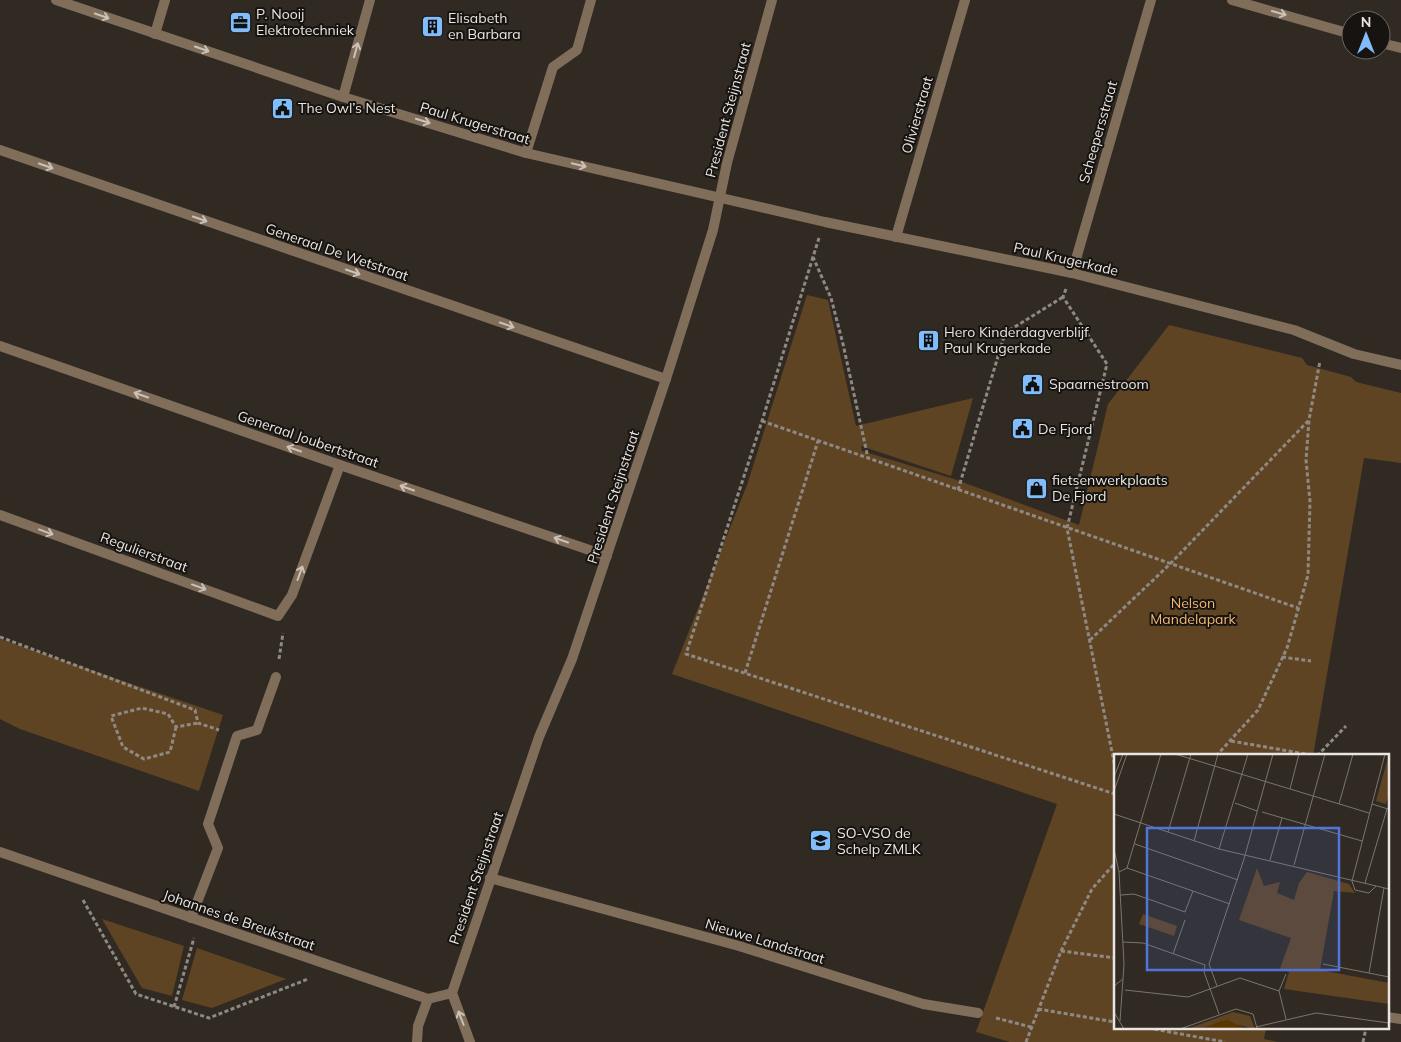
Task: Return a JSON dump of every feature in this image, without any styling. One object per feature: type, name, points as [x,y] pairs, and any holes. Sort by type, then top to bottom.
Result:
[{"type":"street","name":"Paul Krugerstraat","points":[[56,0],[343,97],[526,153],[720,198]]},
{"type":"street","points":[[155,34],[165,0]]},
{"type":"street","points":[[343,97],[370,0]]},
{"type":"street","points":[[526,153],[553,67],[577,50],[591,0]]},
{"type":"street","name":"President Steijnstraat","points":[[452,993],[539,737],[572,659],[608,556],[666,380],[713,230],[727,163],[772,0]]},
{"type":"street","name":"Olivierstraat","points":[[896,237],[965,0]]},
{"type":"street","name":"Scheepersstraat","points":[[1072,273],[1151,0]]},
{"type":"street","points":[[1232,0],[1341,31]]},
{"type":"street","name":"Generaal De Wetstraat","points":[[0,150],[666,380]]},
{"type":"street","name":"Paul Krugerkade","points":[[720,198],[825,222],[1072,273],[1294,330],[1354,354],[1401,365]]},
{"type":"street","name":"Generaal Joubertstraat","points":[[0,346],[608,556]]},
{"type":"street","points":[[278,616],[292,595],[340,465]]},
{"type":"street","name":"Regulierstraat","points":[[0,515],[278,616]]},
{"type":"street","points":[[195,920],[218,848],[208,824],[236,736],[257,730],[276,677]]},
{"type":"street","name":"Johannes de Breukstraat","points":[[0,852],[428,999]]},
{"type":"street","name":"Nieuwe Landstraat","points":[[490,878],[739,946],[923,1004],[978,1014]]},
{"type":"street","points":[[417,1042],[418,1026],[428,999],[452,993],[470,1042]]},
{"type":"street","points":[[1388,1017],[1401,1020]]},
{"type":"path","points":[[825,222],[686,654],[1114,794]]},
{"type":"path","points":[[813,257],[831,298],[868,458]]},
{"type":"path","points":[[958,490],[1005,333],[1063,297],[1072,273]]},
{"type":"path","points":[[1063,297],[1108,364],[1067,528],[1114,762]]},
{"type":"path","points":[[1218,754],[1258,710],[1287,648],[1308,575],[1310,500],[1306,460],[1310,420],[1320,360]]},
{"type":"path","points":[[1089,640],[1170,564],[1310,420]]},
{"type":"path","points":[[762,422],[1298,608]]},
{"type":"path","points":[[745,673],[818,441]]},
{"type":"path","points":[[276,677],[283,626],[278,616]]},
{"type":"path","points":[[0,637],[195,710],[198,723]]},
{"type":"path","points":[[1282,657],[1310,661]]},
{"type":"path","points":[[142,708],[168,714],[176,727],[170,752],[144,759],[123,747],[110,716],[142,708]]},
{"type":"path","points":[[176,727],[198,723],[236,736]]},
{"type":"path","points":[[1319,754],[1346,726]]},
{"type":"path","points":[[1230,740],[1306,754]]},
{"type":"path","points":[[1026,1042],[1061,951],[1092,889],[1114,864]]},
{"type":"path","points":[[69,876],[136,994],[209,1018],[336,968]]},
{"type":"path","points":[[174,1007],[195,920]]},
{"type":"path","points":[[1061,951],[1114,958]]},
{"type":"path","points":[[1038,1008],[1114,1022]]},
{"type":"path","points":[[978,1014],[1032,1027]]},
{"type":"path","points":[[1159,1030],[1225,1042]]},
{"type":"green space","name":"Nelson Mandelapark","points":[[807,295],[828,300],[856,426],[973,398],[951,476],[861,446],[862,451],[954,479],[1079,525],[1108,404],[1169,325],[1302,358],[1307,365],[1351,377],[1356,382],[1401,393],[1401,463],[1364,458],[1313,754],[1114,754],[1114,1030],[1266,1030],[1264,1039],[1278,1042],[1010,1042],[976,1032],[1057,804],[672,674],[747,485]]},
{"type":"green space","points":[[0,639],[223,715],[199,791],[20,729],[0,719]]},
{"type":"green space","points":[[102,919],[184,946],[172,996],[142,988]]},
{"type":"green space","points":[[197,948],[286,979],[212,1008],[182,1000]]},
{"type":"place","name":"P. Nooij Elektrotechniek","points":[[240,22]]},
{"type":"place","name":"Elisabeth en Barbara","points":[[432,26]]},
{"type":"place","name":"The Owl’s Nest","points":[[282,108]]},
{"type":"place","name":"Hero Kinderdagverblijf Paul Krugerkade","points":[[928,340]]},
{"type":"place","name":"Spaarnestroom","points":[[1033,384]]},
{"type":"place","name":"De Fjord","points":[[1022,429]]},
{"type":"place","name":"fietsenwerkplaats De Fjord","points":[[1036,488]]},
{"type":"place","name":"SO-VSO de Schelp ZMLK","points":[[821,841]]}]
